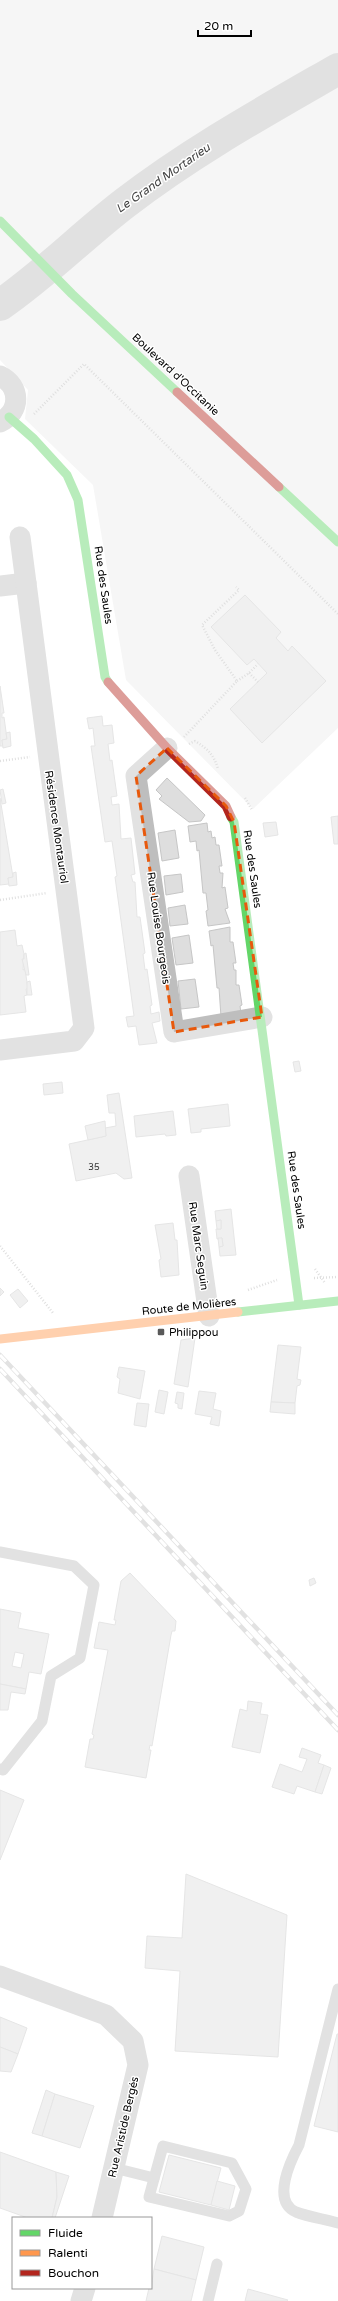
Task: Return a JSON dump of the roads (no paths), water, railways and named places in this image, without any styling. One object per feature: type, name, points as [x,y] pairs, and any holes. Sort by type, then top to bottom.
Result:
[{"type":"street","name":"Boulevard d'Occitanie","points":[[0,220],[72,294],[338,542]]},
{"type":"street","points":[[0,376],[13,387],[16,397],[14,408],[4,420]]},
{"type":"street","name":"Rue des Saules","points":[[4,420],[34,439],[68,476],[78,500],[84,528],[105,677],[110,687],[176,739],[226,806],[234,822],[262,1017],[299,1305]]},
{"type":"street","name":"Résidence Montauriol","points":[[0,1050],[74,1041],[84,1028],[20,537]]},
{"type":"street","points":[[0,586],[26,583]]},
{"type":"street","name":"Rue Louise Bourgeois","points":[[176,739],[136,776],[174,1032],[262,1017]]},
{"type":"street","name":"Rue Marc Seguin","points":[[189,1176],[209,1316]]},
{"type":"street","name":"Route de Molières","points":[[0,1340],[338,1300]]},
{"type":"street","name":"Rue Aristide Bergés","points":[[0,1976],[106,2015],[133,2041],[138,2065],[102,2217]]},
{"type":"street","points":[[81,2301],[85,2289]]},
{"type":"lane","points":[[0,1552],[74,1566],[94,1584],[80,1658],[51,1676],[42,1721],[3,1770],[0,1769]]},
{"type":"lane","points":[[338,1989],[299,2145],[288,2168],[284,2187],[287,2202],[294,2211],[338,2223]]},
{"type":"lane","points":[[163,2146],[232,2163],[246,2189],[240,2211],[229,2216],[149,2197],[154,2178],[163,2146]]},
{"type":"lane","points":[[114,2168],[154,2178]]},
{"type":"lane","points":[[208,2301],[217,2264]]},
{"type":"waterway","name":"Le Grand Mortarieu","points":[[0,305],[32,281],[109,216],[150,184],[202,149],[338,69]]},
{"type":"railway","points":[[0,1355],[338,1715]]},
{"type":"railway","points":[[0,1369],[338,1730]]},
{"type":"place","name":"Philippou","points":[[161,1332]]}]
